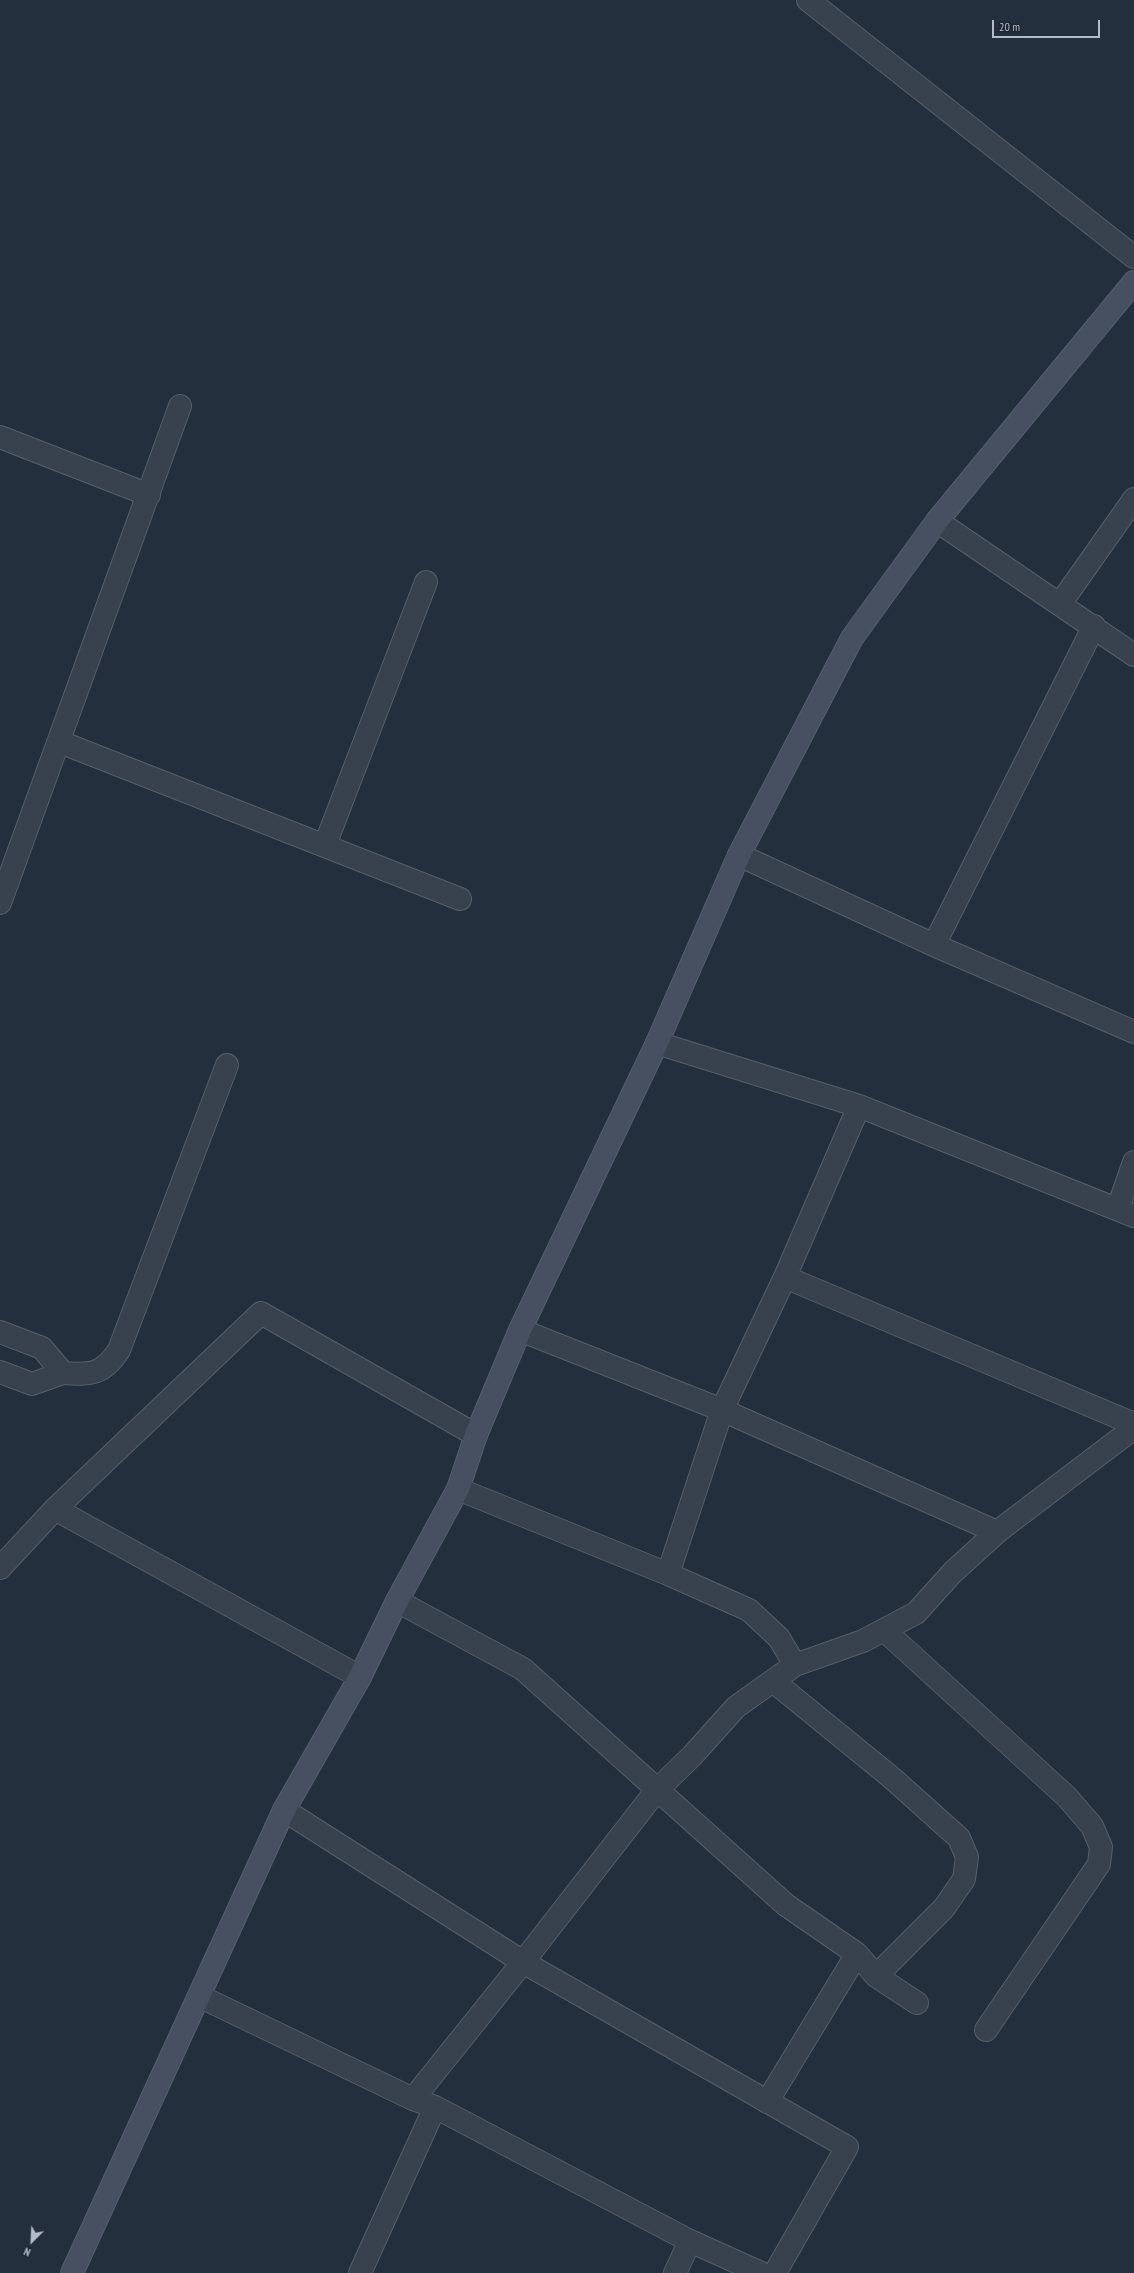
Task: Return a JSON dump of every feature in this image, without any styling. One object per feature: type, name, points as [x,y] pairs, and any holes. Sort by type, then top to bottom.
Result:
[{"type":"street","points":[[808,0],[1134,258]]},
{"type":"street","points":[[72,2273],[284,1810],[360,1677],[396,1601],[458,1490],[476,1434],[520,1330],[657,1044],[739,855],[852,638],[937,521],[1134,282]]},
{"type":"street","points":[[0,903],[60,742],[180,406]]},
{"type":"street","points":[[0,437],[149,495]]},
{"type":"street","points":[[1060,604],[1134,499]]},
{"type":"street","points":[[937,521],[1094,626],[1134,655]]},
{"type":"street","points":[[325,845],[426,582]]},
{"type":"street","points":[[934,945],[1094,626]]},
{"type":"street","points":[[60,742],[460,898]]},
{"type":"street","points":[[739,855],[934,945],[1134,1032]]},
{"type":"street","points":[[657,1044],[859,1106],[1126,1212],[1134,1162]]},
{"type":"street","points":[[0,1372],[32,1384],[63,1373],[89,1375],[111,1362],[119,1350],[227,1065]]},
{"type":"street","points":[[668,1574],[722,1410],[785,1277],[859,1106]]},
{"type":"street","points":[[785,1277],[1134,1424]]},
{"type":"street","points":[[0,1568],[55,1509],[262,1313],[476,1434]]},
{"type":"street","points":[[520,1330],[722,1410],[997,1532]]},
{"type":"street","points":[[0,1332],[42,1348],[63,1373]]},
{"type":"street","points":[[413,2099],[523,1962],[656,1791],[692,1756],[736,1707],[795,1665],[863,1641],[916,1613],[953,1572],[997,1532],[1134,1428]]},
{"type":"street","points":[[458,1490],[668,1574],[749,1610],[779,1638],[795,1665]]},
{"type":"street","points":[[55,1509],[360,1677]]},
{"type":"street","points":[[396,1601],[523,1669],[656,1791],[786,1906],[857,1954],[876,1976],[917,2003]]},
{"type":"street","points":[[884,1630],[1067,1797],[1092,1826],[1101,1847],[1099,1864],[986,2030]]},
{"type":"street","points":[[773,1681],[892,1778],[959,1838],[967,1857],[964,1879],[944,1908],[876,1976]]},
{"type":"street","points":[[284,1810],[523,1962],[847,2147],[775,2273]]},
{"type":"street","points":[[767,2102],[857,1954]]},
{"type":"street","points":[[199,1996],[413,2099],[435,2107],[690,2241],[762,2273]]},
{"type":"street","points":[[360,2273],[435,2107]]},
{"type":"street","points":[[675,2273],[690,2241]]}]
